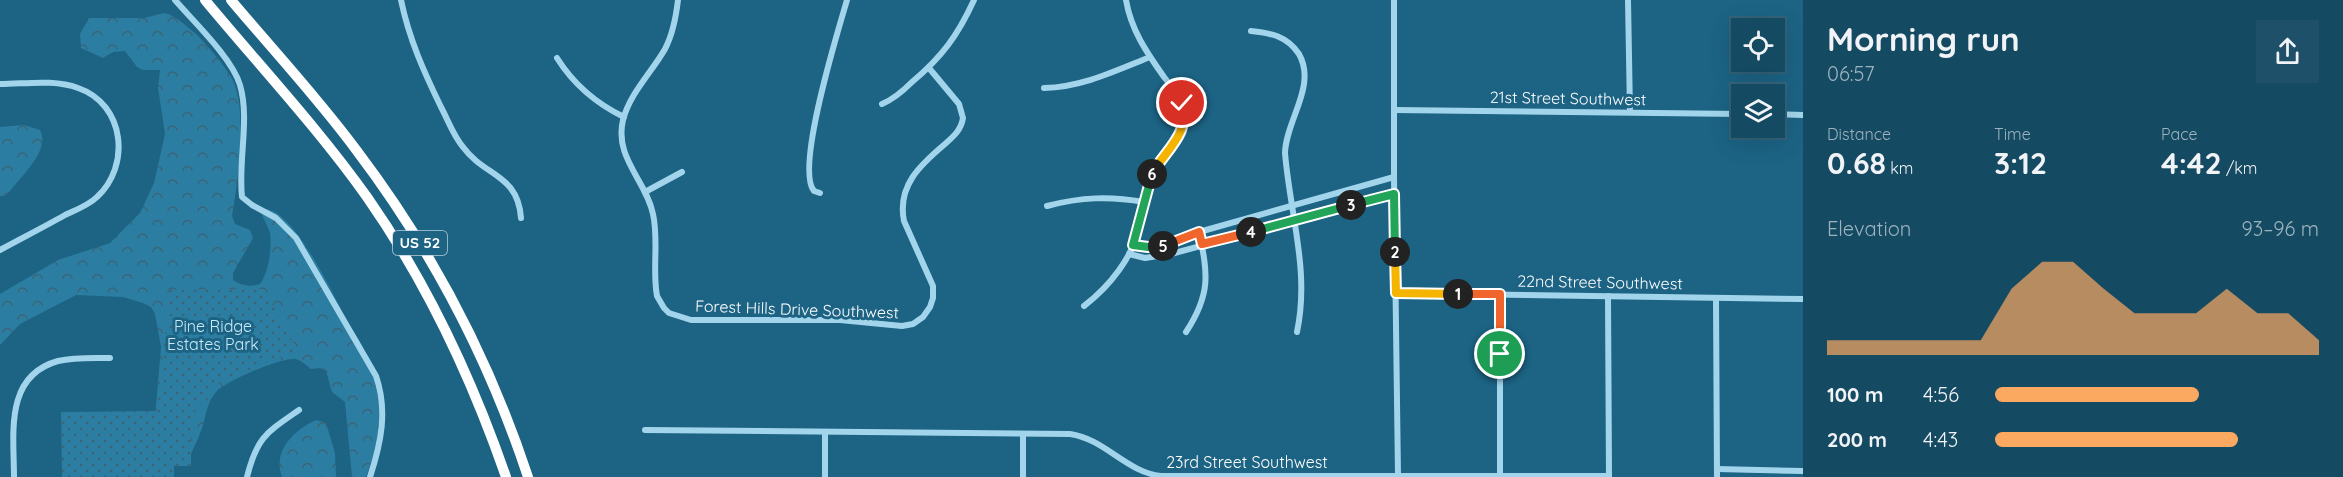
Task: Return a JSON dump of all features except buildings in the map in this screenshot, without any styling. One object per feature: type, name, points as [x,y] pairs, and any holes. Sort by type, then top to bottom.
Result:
[{"type":"highway","name":"US 52","points":[[205,0],[367,197],[403,252],[425,289],[479,400],[506,477]]},
{"type":"highway","name":"US 52","points":[[231,0],[356,148],[415,235],[445,284],[478,349],[511,425],[528,477]]},
{"type":"street","points":[[175,0],[227,61],[240,85],[243,104],[242,196],[252,205],[276,218],[296,238],[376,376],[382,395],[383,426],[370,477]]},
{"type":"street","points":[[401,0],[408,32],[418,60],[455,136],[468,153],[512,188],[518,200],[521,219]]},
{"type":"street","name":"Forest Hills Drive Southwest","points":[[678,0],[669,39],[633,97],[624,117],[621,135],[628,163],[645,192],[654,222],[657,296],[664,309],[675,316],[691,320],[713,321],[829,320],[902,326],[913,324],[923,317],[930,307],[933,291],[931,280],[904,221],[902,211],[905,192],[916,170],[957,133],[963,118],[958,104],[928,68]]},
{"type":"street","points":[[820,193],[814,191],[809,185],[813,142],[824,82],[847,0]]},
{"type":"street","points":[[882,104],[900,93],[928,68],[957,33],[974,0]]},
{"type":"street","points":[[1084,306],[1107,286],[1129,254],[1139,228],[1151,178],[1159,162],[1178,139],[1185,118],[1179,98],[1135,31],[1126,0]]},
{"type":"street","points":[[1394,0],[1398,475]]},
{"type":"street","points":[[1628,0],[1630,112]]},
{"type":"street","points":[[1251,31],[1275,34],[1286,40],[1298,54],[1304,69],[1304,86],[1286,142],[1286,164],[1296,220],[1302,281],[1297,332]]},
{"type":"street","points":[[1044,88],[1090,81],[1150,57]]},
{"type":"street","points":[[557,58],[585,93],[624,117]]},
{"type":"street","points":[[0,84],[60,84],[83,90],[98,100],[111,114],[117,127],[120,148],[114,177],[98,197],[0,250]]},
{"type":"street","name":"21st Street Southwest","points":[[1394,110],[1731,114]]},
{"type":"street","points":[[1785,114],[1803,115]]},
{"type":"street","points":[[645,192],[682,172]]},
{"type":"street","points":[[1133,245],[1157,247],[1199,232],[1394,177]]},
{"type":"street","points":[[1129,254],[1137,257],[1157,257],[1394,194]]},
{"type":"street","points":[[1047,206],[1070,200],[1098,197],[1144,202]]},
{"type":"street","points":[[1186,332],[1201,307],[1206,288],[1206,267],[1199,232]]},
{"type":"street","name":"22nd Street Southwest","points":[[1396,293],[1803,299]]},
{"type":"street","points":[[1500,294],[1500,476]]},
{"type":"street","points":[[1608,296],[1609,476]]},
{"type":"street","points":[[1716,297],[1717,477]]},
{"type":"street","points":[[14,477],[14,416],[19,395],[27,382],[45,367],[58,362],[73,359],[110,358]]},
{"type":"street","points":[[247,477],[254,452],[262,438],[299,410]]},
{"type":"street","name":"23rd Street Southwest","points":[[645,430],[1070,434],[1090,438],[1137,469],[1161,476],[1609,476]]},
{"type":"street","points":[[825,432],[825,477]]},
{"type":"street","points":[[1023,434],[1023,477]]},
{"type":"street","points":[[1717,469],[1803,471]]},
{"type":"green space","points":[[164,13],[181,22],[206,45],[231,78],[238,97],[241,130],[232,216],[235,224],[250,230],[253,238],[233,273],[233,280],[246,285],[260,284],[268,267],[271,246],[270,233],[262,215],[266,209],[277,214],[301,239],[359,340],[370,364],[378,399],[379,423],[372,460],[366,477],[352,477],[345,402],[332,392],[326,371],[320,368],[311,369],[295,359],[288,359],[254,371],[217,391],[208,405],[201,431],[190,457],[155,418],[161,347],[155,314],[151,307],[143,303],[123,297],[76,295],[20,324],[0,345],[0,294],[58,260],[110,243],[140,213],[154,183],[165,134],[158,88],[160,70],[143,70],[137,67],[125,51],[113,52],[103,58],[81,48],[80,34],[89,18],[144,18]]},
{"type":"green space","points":[[24,125],[40,130],[42,145],[39,154],[10,191],[5,196],[0,196],[0,127]]},
{"type":"green space","name":"Pine Ridge Estates Park","points":[[264,289],[297,350],[219,382],[191,416],[191,466],[174,466],[174,477],[62,477],[61,412],[157,411],[170,290]]},
{"type":"green space","points":[[316,420],[326,423],[335,453],[336,477],[282,477],[280,459],[287,442],[300,429]]},
{"type":"route","points":[[1182,103],[1185,113],[1183,129],[1174,145],[1159,162],[1151,178],[1133,245],[1157,247],[1199,232],[1202,244],[1394,194],[1396,293],[1500,294],[1500,354]]}]
